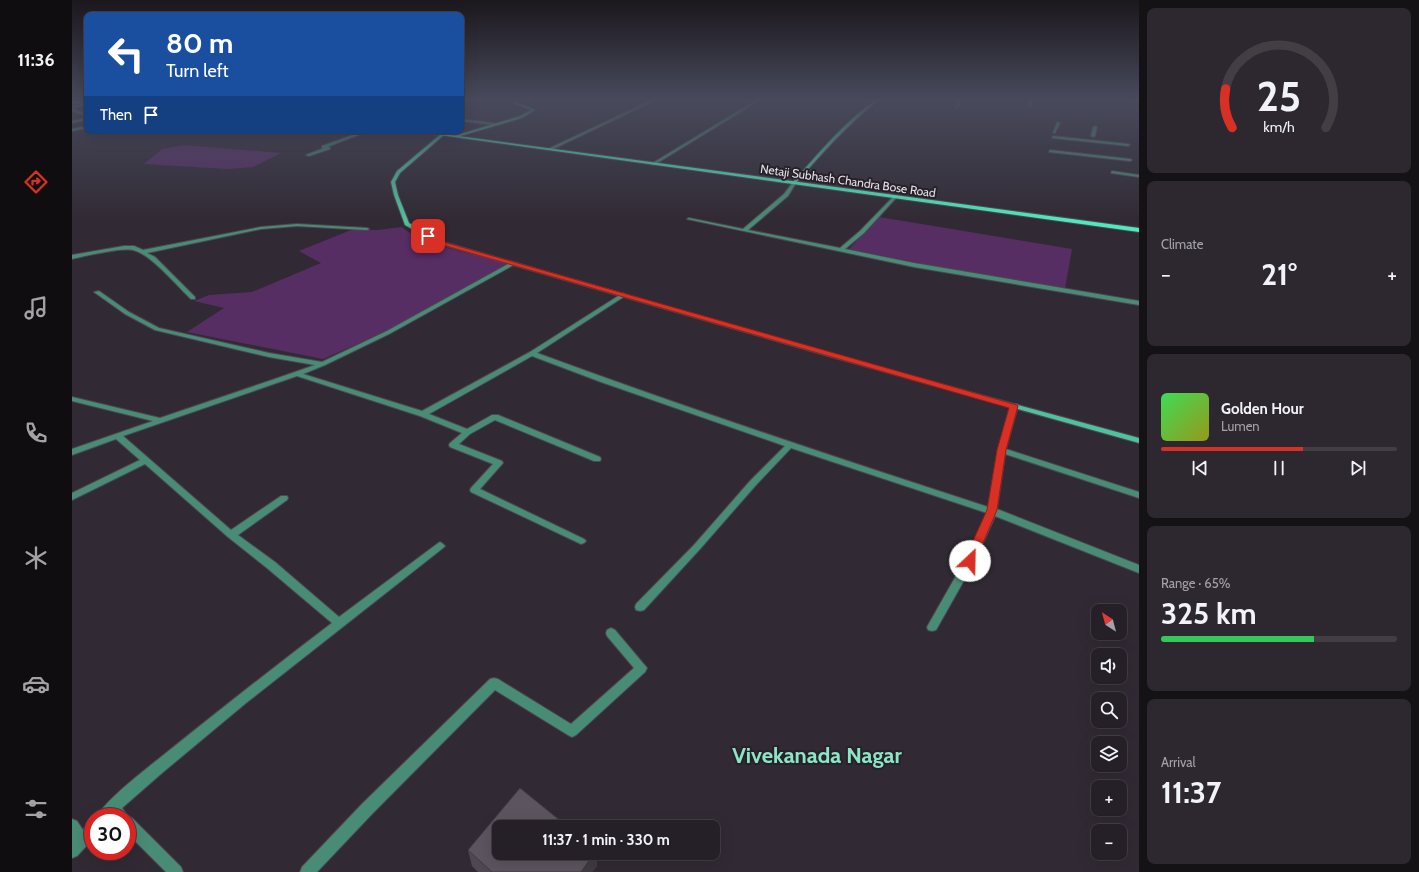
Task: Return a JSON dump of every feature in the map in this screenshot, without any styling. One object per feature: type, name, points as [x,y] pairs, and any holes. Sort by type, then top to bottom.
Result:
[{"type":"main road","name":"Netaji Subhash Chandra Bose Road","points":[[483,140],[1139,230]]},
{"type":"street","points":[[308,155],[328,148],[323,147],[343,140]]},
{"type":"street","points":[[436,140],[398,172],[393,182],[396,195],[407,224],[438,242],[1139,441]]},
{"type":"street","points":[[550,149],[570,140]]},
{"type":"street","points":[[654,164],[694,140]]},
{"type":"street","points":[[744,230],[786,195],[794,183],[833,140]]},
{"type":"street","points":[[1078,140],[1128,145]]},
{"type":"street","points":[[1129,155],[1050,149],[1130,160]]},
{"type":"street","points":[[1112,172],[1139,176]]},
{"type":"street","points":[[841,250],[862,232],[894,197]]},
{"type":"street","points":[[689,219],[841,250],[1006,281],[1070,290],[1139,304]]},
{"type":"street","points":[[142,252],[261,228],[297,225],[367,229]]},
{"type":"street","points":[[72,258],[124,248],[134,248],[153,258],[193,298]]},
{"type":"street","points":[[72,452],[323,364],[389,332],[514,263]]},
{"type":"street","points":[[97,292],[126,313],[157,329],[269,355],[323,364]]},
{"type":"street","points":[[423,414],[532,353],[623,295]]},
{"type":"street","points":[[532,353],[619,386],[790,445],[992,510],[1139,569]]},
{"type":"street","points":[[297,374],[423,414],[467,432]]},
{"type":"street","points":[[72,399],[161,420]]},
{"type":"street","points":[[932,627],[970,561],[992,510],[1002,450],[1014,406]]},
{"type":"street","points":[[581,541],[474,490],[499,463],[453,445],[467,432],[495,417],[597,459]]},
{"type":"street","points":[[118,436],[231,535],[271,565],[339,623]]},
{"type":"street","points":[[640,608],[697,548],[753,483],[790,445]]},
{"type":"street","points":[[1002,450],[1139,495]]},
{"type":"street","points":[[72,497],[145,461]]},
{"type":"street","points":[[231,535],[284,498]]},
{"type":"street","points":[[116,808],[124,795],[339,623],[440,546]]},
{"type":"street","points":[[307,872],[367,809],[494,683],[572,731],[641,668],[611,633]]},
{"type":"street","points":[[72,826],[77,846]]},
{"type":"street","points":[[136,832],[176,872]]},
{"type":"street","points":[[77,846],[84,839]]},
{"type":"shaded area","points":[[184,145],[281,153],[253,167],[228,169],[144,164],[162,149]]},
{"type":"shaded area","points":[[879,217],[1072,249],[1065,288],[1019,283],[849,249]]},
{"type":"shaded area","points":[[402,227],[412,234],[439,245],[514,264],[391,329],[323,359],[187,332],[224,308],[194,301],[209,295],[252,292],[321,263],[299,251],[351,230],[378,230]]},
{"type":"building","points":[[520,788],[559,820],[493,820]]},
{"type":"building","points":[[492,821],[492,860],[589,860],[581,872],[492,872],[468,850]]},
{"type":"district","name":"Vivekanada Nagar","points":[[817,755]]},
{"type":"route","points":[[428,236],[438,242],[548,274],[1014,406],[1002,450],[992,510],[970,561]]}]
